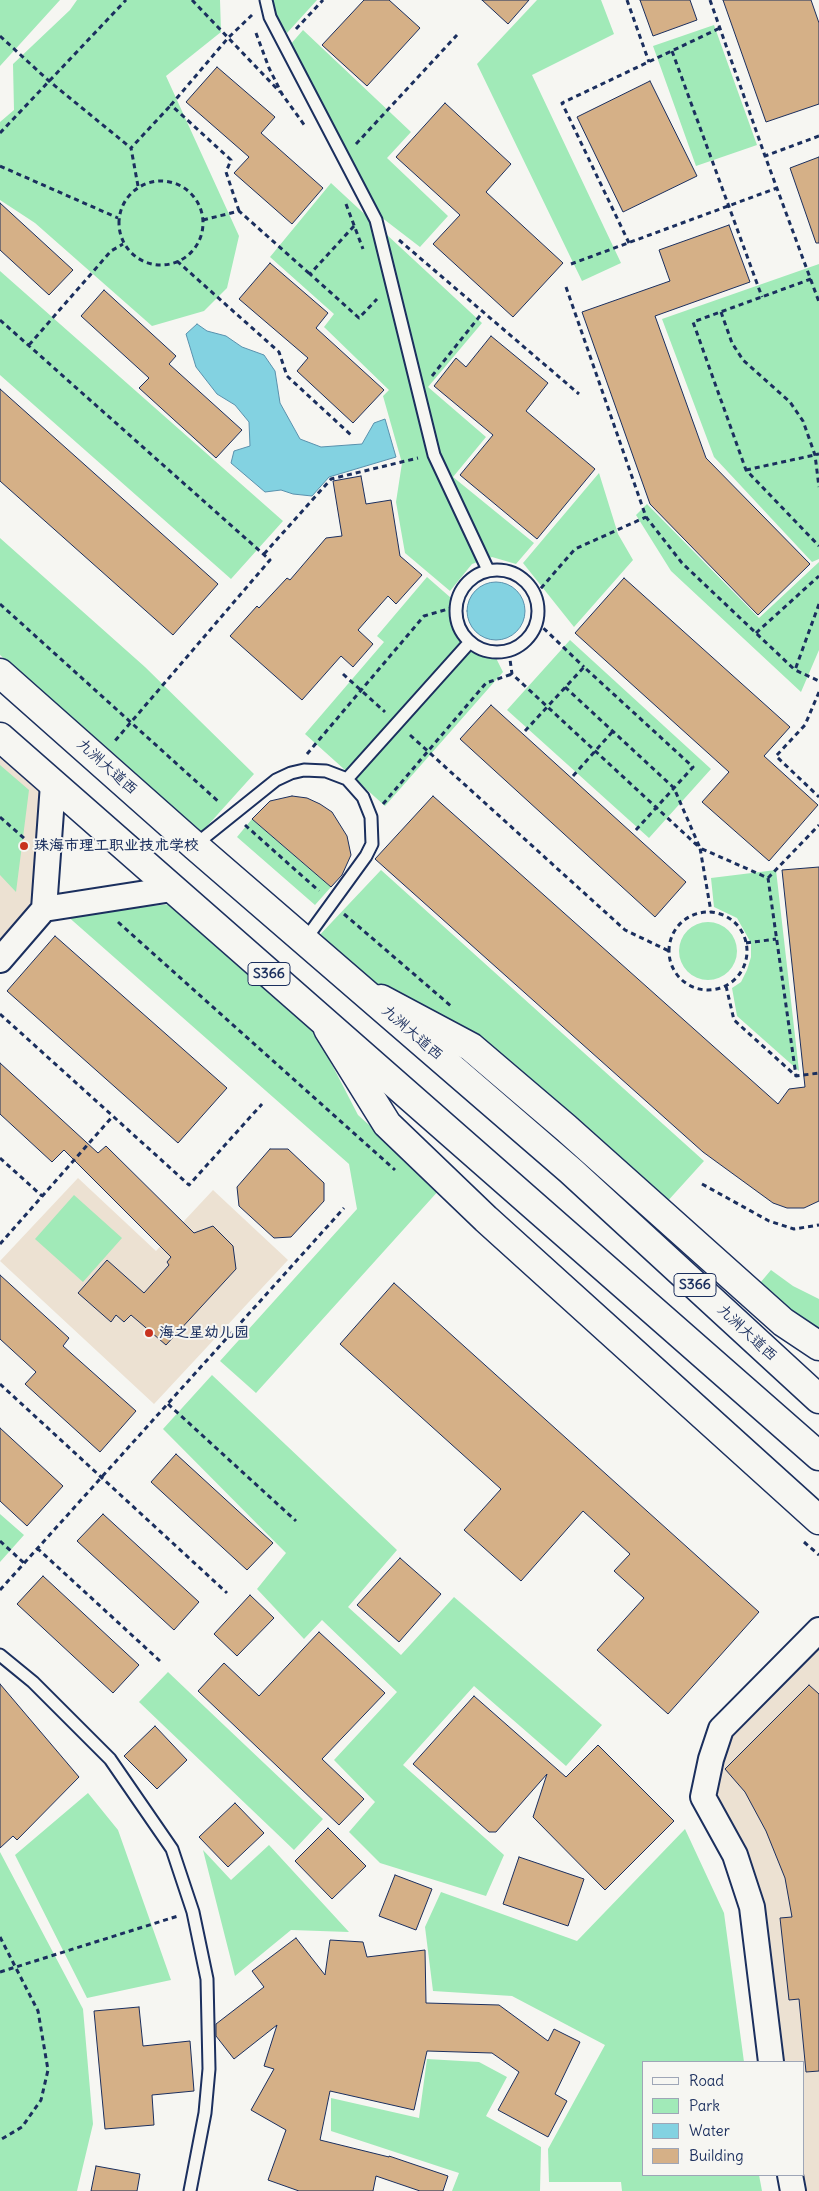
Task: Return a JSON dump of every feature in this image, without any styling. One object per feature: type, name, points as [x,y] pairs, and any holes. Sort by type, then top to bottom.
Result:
[{"type":"main road","name":"九洲大道西","points":[[0,673],[195,846],[571,1171],[819,1399]]},
{"type":"main road","name":"S366","points":[[0,737],[819,1456]]},
{"type":"main road","points":[[359,987],[471,1047],[566,1128],[783,1322],[819,1346]]},
{"type":"main road","points":[[324,1022],[387,1124],[486,1219],[819,1520]]},
{"type":"street","points":[[0,960],[44,909],[53,784]]},
{"type":"street","points":[[44,909],[172,889]]},
{"type":"street","points":[[771,2061],[752,1907],[735,1855],[703,1797],[711,1759],[721,1729],[819,1630]]},
{"type":"street","points":[[790,2176],[793,2191]]},
{"type":"lane","points":[[266,0],[270,17],[376,220],[434,454],[488,570]]},
{"type":"lane","points":[[488,570],[502,570],[516,574],[527,583],[535,594],[538,608],[537,622],[531,635],[521,646],[509,652],[495,653],[481,650],[469,643],[458,627],[455,607],[458,594],[466,583],[476,575],[488,570]]},
{"type":"lane","points":[[346,779],[469,643]]},
{"type":"lane","points":[[195,846],[276,780],[290,773],[304,770],[326,771],[346,779],[363,797],[371,818],[372,844],[366,856],[305,940]]},
{"type":"lane","points":[[0,1655],[33,1682],[110,1759],[172,1849],[193,1912],[207,1979],[209,2069],[205,2113],[190,2191]]},
{"type":"path","points":[[0,133],[126,0]]},
{"type":"path","points":[[192,0],[282,94],[309,132]]},
{"type":"path","points":[[283,42],[323,0]]},
{"type":"path","points":[[627,0],[649,62]]},
{"type":"path","points":[[710,0],[819,302]]},
{"type":"path","points":[[249,8],[253,22]]},
{"type":"path","points":[[131,148],[171,106],[228,38],[252,15]]},
{"type":"path","points":[[252,15],[270,17]]},
{"type":"path","points":[[255,28],[269,68],[282,94]]},
{"type":"path","points":[[629,243],[562,103],[720,28]]},
{"type":"path","points":[[344,158],[457,35]]},
{"type":"path","points":[[0,36],[49,81],[131,148],[138,186]]},
{"type":"path","points":[[672,50],[762,297]]},
{"type":"path","points":[[171,106],[231,160],[226,172],[239,211],[359,318],[391,283]]},
{"type":"path","points":[[765,156],[819,136]]},
{"type":"path","points":[[0,166],[118,218]]},
{"type":"path","points":[[165,180],[180,184],[196,199],[200,206],[203,220],[202,234],[195,248],[185,258],[172,264],[157,265],[142,261],[131,254],[119,231],[118,218],[121,206],[128,195],[138,186],[150,181],[165,180]]},
{"type":"path","points":[[571,264],[777,188]]},
{"type":"path","points":[[345,202],[364,252]]},
{"type":"path","points":[[203,220],[239,211]]},
{"type":"path","points":[[376,220],[579,394]]},
{"type":"path","points":[[311,275],[354,226]]},
{"type":"path","points":[[28,345],[111,252],[124,243]]},
{"type":"path","points":[[177,262],[279,352],[287,376],[351,435]]},
{"type":"path","points":[[811,279],[693,322],[746,470],[819,546]]},
{"type":"path","points":[[566,286],[646,517],[682,563],[756,634],[795,670],[819,681]]},
{"type":"path","points":[[418,394],[483,312]]},
{"type":"path","points":[[721,312],[732,343],[743,360],[790,402],[803,421],[817,454],[819,488]]},
{"type":"path","points":[[0,320],[270,560],[112,744]]},
{"type":"path","points":[[264,554],[331,479],[434,454]]},
{"type":"path","points":[[746,470],[817,454]]},
{"type":"path","points":[[535,594],[575,549],[646,517]]},
{"type":"path","points":[[756,634],[819,576]]},
{"type":"path","points":[[795,670],[819,604]]},
{"type":"path","points":[[290,773],[424,616],[455,607]]},
{"type":"path","points":[[537,622],[693,767],[634,831]]},
{"type":"path","points":[[509,652],[512,674],[700,848],[768,878]]},
{"type":"path","points":[[525,731],[584,667]]},
{"type":"path","points":[[344,674],[625,930],[669,952]]},
{"type":"path","points":[[371,818],[486,683],[512,674]]},
{"type":"path","points":[[565,687],[674,788],[700,848],[711,912]]},
{"type":"path","points":[[819,692],[805,725],[776,756],[819,796]]},
{"type":"path","points":[[573,776],[613,732]]},
{"type":"path","points":[[768,878],[819,824]]},
{"type":"path","points":[[768,878],[796,1076]]},
{"type":"path","points":[[699,912],[711,912],[724,915],[734,922],[742,932],[746,943],[747,956],[744,968],[726,986],[714,990],[702,990],[689,985],[678,976],[671,965],[669,952],[671,938],[677,926],[687,917],[699,912]]},
{"type":"path","points":[[746,943],[776,939]]},
{"type":"path","points":[[726,986],[734,1020],[796,1076],[819,1073]]},
{"type":"path","points":[[0,1014],[189,1185],[262,1104]]},
{"type":"path","points":[[0,1244],[113,1116]]},
{"type":"path","points":[[0,1158],[42,1196]]},
{"type":"path","points":[[702,1184],[769,1222],[794,1229],[819,1225]]},
{"type":"path","points":[[0,1590],[344,1208]]},
{"type":"path","points":[[0,1384],[228,1593]]},
{"type":"path","points":[[168,1404],[296,1521]]},
{"type":"path","points":[[0,1541],[24,1563]]},
{"type":"path","points":[[38,1548],[160,1661]]},
{"type":"path","points":[[0,1972],[193,1912]]},
{"type":"path","points":[[0,1937],[38,2011],[48,2070],[41,2100],[22,2127],[0,2140]]},
{"type":"shaded area","name":"珠海市理工职业技术学校","points":[[0,737],[52,784],[44,909],[0,959]]},
{"type":"shaded area","name":"海之星幼儿园","points":[[78,1178],[156,1251],[213,1190],[288,1260],[154,1404],[0,1261]]},
{"type":"shaded area","points":[[819,1631],[819,2191],[793,2191],[790,2176],[804,2176],[804,2061],[771,2061],[752,1907],[704,1797],[711,1759]]},
{"type":"green space","points":[[0,0],[60,0],[0,66]]},
{"type":"green space","points":[[77,0],[220,0],[221,32],[166,76],[239,236],[227,288],[204,311],[152,326],[35,223],[0,200],[0,122],[14,110],[13,64],[70,10]]},
{"type":"green space","points":[[271,0],[317,0],[287,33],[274,12]]},
{"type":"green space","points":[[537,0],[601,0],[614,34],[532,75],[621,263],[582,281],[477,64]]},
{"type":"green space","points":[[714,25],[757,145],[696,166],[653,46]]},
{"type":"green space","points":[[303,30],[411,132],[387,158],[448,216],[420,247],[381,217],[290,45]]},
{"type":"green space","points":[[331,183],[482,323],[428,387],[486,437],[453,477],[534,543],[516,564],[492,557],[472,564],[450,591],[405,553],[396,502],[402,463],[383,396],[389,390],[324,327],[334,314],[270,257]]},
{"type":"green space","points":[[819,264],[819,559],[812,562],[714,457],[662,319]]},
{"type":"green space","points":[[0,271],[283,521],[231,579],[0,375]]},
{"type":"green space","points":[[599,473],[618,534],[633,560],[574,627],[523,563]]},
{"type":"green space","points":[[647,504],[759,618],[819,562],[819,650],[801,692],[671,571],[636,515]]},
{"type":"green space","points":[[0,538],[145,667],[254,774],[200,834],[0,655]]},
{"type":"green space","points":[[427,577],[451,598],[451,622],[457,635],[469,648],[484,656],[496,658],[503,672],[385,806],[305,734],[384,642],[377,636]]},
{"type":"green space","points":[[570,640],[711,769],[649,838],[507,710]]},
{"type":"green space","points":[[0,765],[29,790],[16,892],[0,875]]},
{"type":"green space","points":[[252,819],[331,887],[315,905],[237,837]]},
{"type":"green space","points":[[381,870],[704,1161],[665,1204],[362,982],[315,940]]},
{"type":"green space","points":[[776,870],[799,1071],[737,1016],[732,988],[741,982],[747,970],[751,957],[751,943],[737,918],[714,907],[711,878]]},
{"type":"green space","points":[[172,904],[314,1030],[358,1115],[440,1189],[256,1393],[220,1361],[357,1209],[349,1164],[65,914]]},
{"type":"green space","points":[[702,922],[714,922],[724,926],[733,935],[737,957],[729,972],[714,980],[702,980],[692,976],[683,967],[679,957],[679,945],[683,935],[692,926]]},
{"type":"green space","points":[[74,1195],[122,1238],[83,1282],[35,1239]]},
{"type":"green space","points":[[771,1270],[793,1286],[819,1299],[819,1329],[794,1312],[760,1283]]},
{"type":"green space","points":[[212,1375],[397,1550],[348,1607],[401,1655],[454,1597],[602,1725],[566,1766],[474,1686],[403,1765],[504,1855],[486,1896],[380,1863],[349,1832],[375,1802],[334,1760],[397,1692],[322,1620],[304,1639],[257,1589],[286,1553],[163,1429]]},
{"type":"green space","points":[[0,1514],[24,1535],[0,1562]]},
{"type":"green space","points":[[168,1672],[323,1819],[294,1850],[139,1702]]},
{"type":"green space","points":[[88,1793],[118,1830],[171,1980],[87,1998],[15,1855]]},
{"type":"green space","points":[[685,1829],[724,1913],[744,2061],[642,2061],[642,2176],[759,2176],[762,2191],[622,2191],[621,2182],[549,2182],[548,2149],[605,2045],[512,1996],[433,1991],[425,1927],[441,1892],[577,1941]]},
{"type":"green space","points":[[269,1845],[349,1932],[291,1930],[235,1976],[203,1850],[231,1880]]},
{"type":"green space","points":[[0,1852],[83,2009],[93,2124],[77,2191],[0,2191]]},
{"type":"green space","points":[[427,2059],[479,2062],[507,2077],[486,2116],[541,2147],[540,2191],[452,2191],[459,2173],[331,2131],[331,2098],[419,2118]]},
{"type":"water","points":[[197,324],[207,331],[226,336],[242,347],[264,355],[275,371],[280,403],[300,439],[321,447],[362,444],[374,423],[385,419],[396,457],[329,477],[312,496],[293,494],[281,490],[265,492],[231,463],[234,451],[250,446],[249,422],[235,405],[217,394],[196,367],[186,334]]},
{"type":"water","points":[[496,582],[512,587],[520,595],[525,611],[520,627],[512,635],[496,640],[480,635],[472,627],[467,611],[472,595],[480,587]]},
{"type":"building","points":[[364,0],[389,0],[420,28],[367,86],[322,45]]},
{"type":"building","points":[[482,0],[529,0],[508,24]]},
{"type":"building","points":[[640,0],[690,0],[697,20],[653,36]]},
{"type":"building","points":[[723,0],[811,0],[819,23],[819,104],[766,122]]},
{"type":"building","points":[[217,67],[275,117],[261,133],[323,188],[292,224],[234,173],[249,157],[186,102]]},
{"type":"building","points":[[650,81],[697,176],[623,212],[577,117]]},
{"type":"building","points":[[445,103],[511,164],[486,192],[563,263],[513,317],[433,244],[460,215],[396,157]]},
{"type":"building","points":[[819,157],[819,243],[816,243],[790,168]]},
{"type":"building","points":[[0,203],[73,270],[49,295],[0,250]]},
{"type":"building","points":[[729,225],[750,282],[655,316],[706,458],[810,564],[758,615],[650,504],[582,312],[670,281],[659,250]]},
{"type":"building","points":[[270,263],[328,313],[316,328],[384,390],[353,423],[297,371],[308,358],[239,299]]},
{"type":"building","points":[[104,290],[176,356],[169,364],[242,430],[216,458],[139,388],[149,378],[81,316]]},
{"type":"building","points":[[491,336],[548,383],[526,411],[595,469],[537,539],[460,475],[493,435],[434,386],[456,358],[466,367]]},
{"type":"building","points":[[0,389],[218,584],[173,635],[0,481]]},
{"type":"building","points":[[361,476],[366,504],[391,500],[400,556],[422,575],[396,604],[388,596],[358,630],[373,644],[353,667],[341,656],[302,700],[230,636],[257,606],[259,608],[287,578],[290,580],[326,538],[342,536],[333,481]]},
{"type":"building","points":[[624,578],[790,727],[764,756],[818,805],[769,861],[702,802],[729,772],[575,633]]},
{"type":"building","points":[[491,705],[686,882],[655,917],[460,739]]},
{"type":"building","points":[[292,796],[307,798],[332,812],[347,836],[351,855],[342,875],[331,887],[252,819],[270,801]]},
{"type":"building","points":[[433,796],[778,1104],[789,1089],[805,1087],[782,870],[819,867],[819,1201],[804,1208],[787,1208],[773,1203],[703,1152],[375,859]]},
{"type":"building","points":[[55,936],[227,1088],[178,1143],[7,991]]},
{"type":"building","points":[[0,1063],[98,1153],[106,1146],[194,1233],[213,1226],[233,1246],[236,1269],[166,1345],[131,1315],[124,1322],[116,1315],[111,1322],[78,1293],[107,1260],[144,1293],[169,1265],[167,1262],[171,1257],[64,1150],[52,1162],[0,1114]]},
{"type":"building","points":[[270,1149],[288,1149],[324,1183],[324,1201],[291,1237],[274,1238],[239,1206],[237,1187]]},
{"type":"building","points":[[0,1275],[69,1338],[63,1346],[136,1411],[100,1452],[25,1384],[36,1372],[0,1339]]},
{"type":"building","points":[[394,1283],[759,1612],[668,1714],[597,1650],[644,1598],[614,1571],[630,1554],[583,1511],[521,1581],[464,1530],[501,1489],[340,1344]]},
{"type":"building","points":[[0,1428],[63,1486],[27,1526],[0,1501]]},
{"type":"building","points":[[176,1454],[273,1543],[247,1570],[151,1482]]},
{"type":"building","points":[[103,1514],[199,1602],[174,1630],[77,1541]]},
{"type":"building","points":[[400,1558],[441,1594],[399,1642],[357,1605]]},
{"type":"building","points":[[43,1576],[139,1665],[113,1693],[17,1604]]},
{"type":"building","points":[[250,1595],[274,1618],[237,1656],[214,1634]]},
{"type":"building","points":[[319,1632],[385,1693],[322,1759],[364,1799],[339,1825],[198,1691],[224,1663],[259,1696]]},
{"type":"building","points":[[0,1684],[79,1777],[17,1840],[13,1836],[0,1848]]},
{"type":"building","points":[[809,1685],[819,1694],[819,2071],[806,2072],[799,1999],[789,2000],[780,1918],[792,1917],[785,1878],[766,1831],[745,1792],[725,1769]]},
{"type":"building","points":[[474,1696],[566,1777],[598,1745],[674,1821],[605,1890],[533,1817],[547,1774],[496,1832],[489,1832],[413,1764]]},
{"type":"building","points":[[155,1726],[187,1760],[157,1789],[124,1756]]},
{"type":"building","points":[[235,1803],[264,1833],[228,1867],[199,1837]]},
{"type":"building","points":[[328,1828],[366,1866],[332,1899],[295,1861]]},
{"type":"building","points":[[519,1857],[584,1879],[568,1926],[503,1904]]},
{"type":"building","points":[[395,1875],[432,1889],[416,1930],[379,1916]]},
{"type":"building","points":[[296,1938],[325,1975],[330,1940],[363,1942],[367,1957],[425,1950],[426,2003],[499,2005],[548,2041],[554,2029],[580,2042],[555,2094],[567,2101],[548,2137],[498,2110],[519,2072],[492,2053],[427,2051],[414,2110],[330,2091],[320,2140],[389,2156],[448,2176],[443,2191],[420,2191],[376,2176],[373,2191],[299,2191],[268,2180],[286,2130],[251,2110],[274,2069],[264,2066],[277,2025],[234,2059],[216,2036],[216,2024],[264,1987],[252,1971]]},
{"type":"building","points":[[139,2007],[143,2046],[190,2041],[194,2091],[152,2095],[154,2125],[105,2129],[94,2011]]},
{"type":"building","points":[[96,2166],[140,2174],[137,2191],[91,2191]]},
{"type":"place","name":"珠海市理工职业技术学校","points":[[24,846]]},
{"type":"place","name":"海之星幼儿园","points":[[149,1333]]}]
